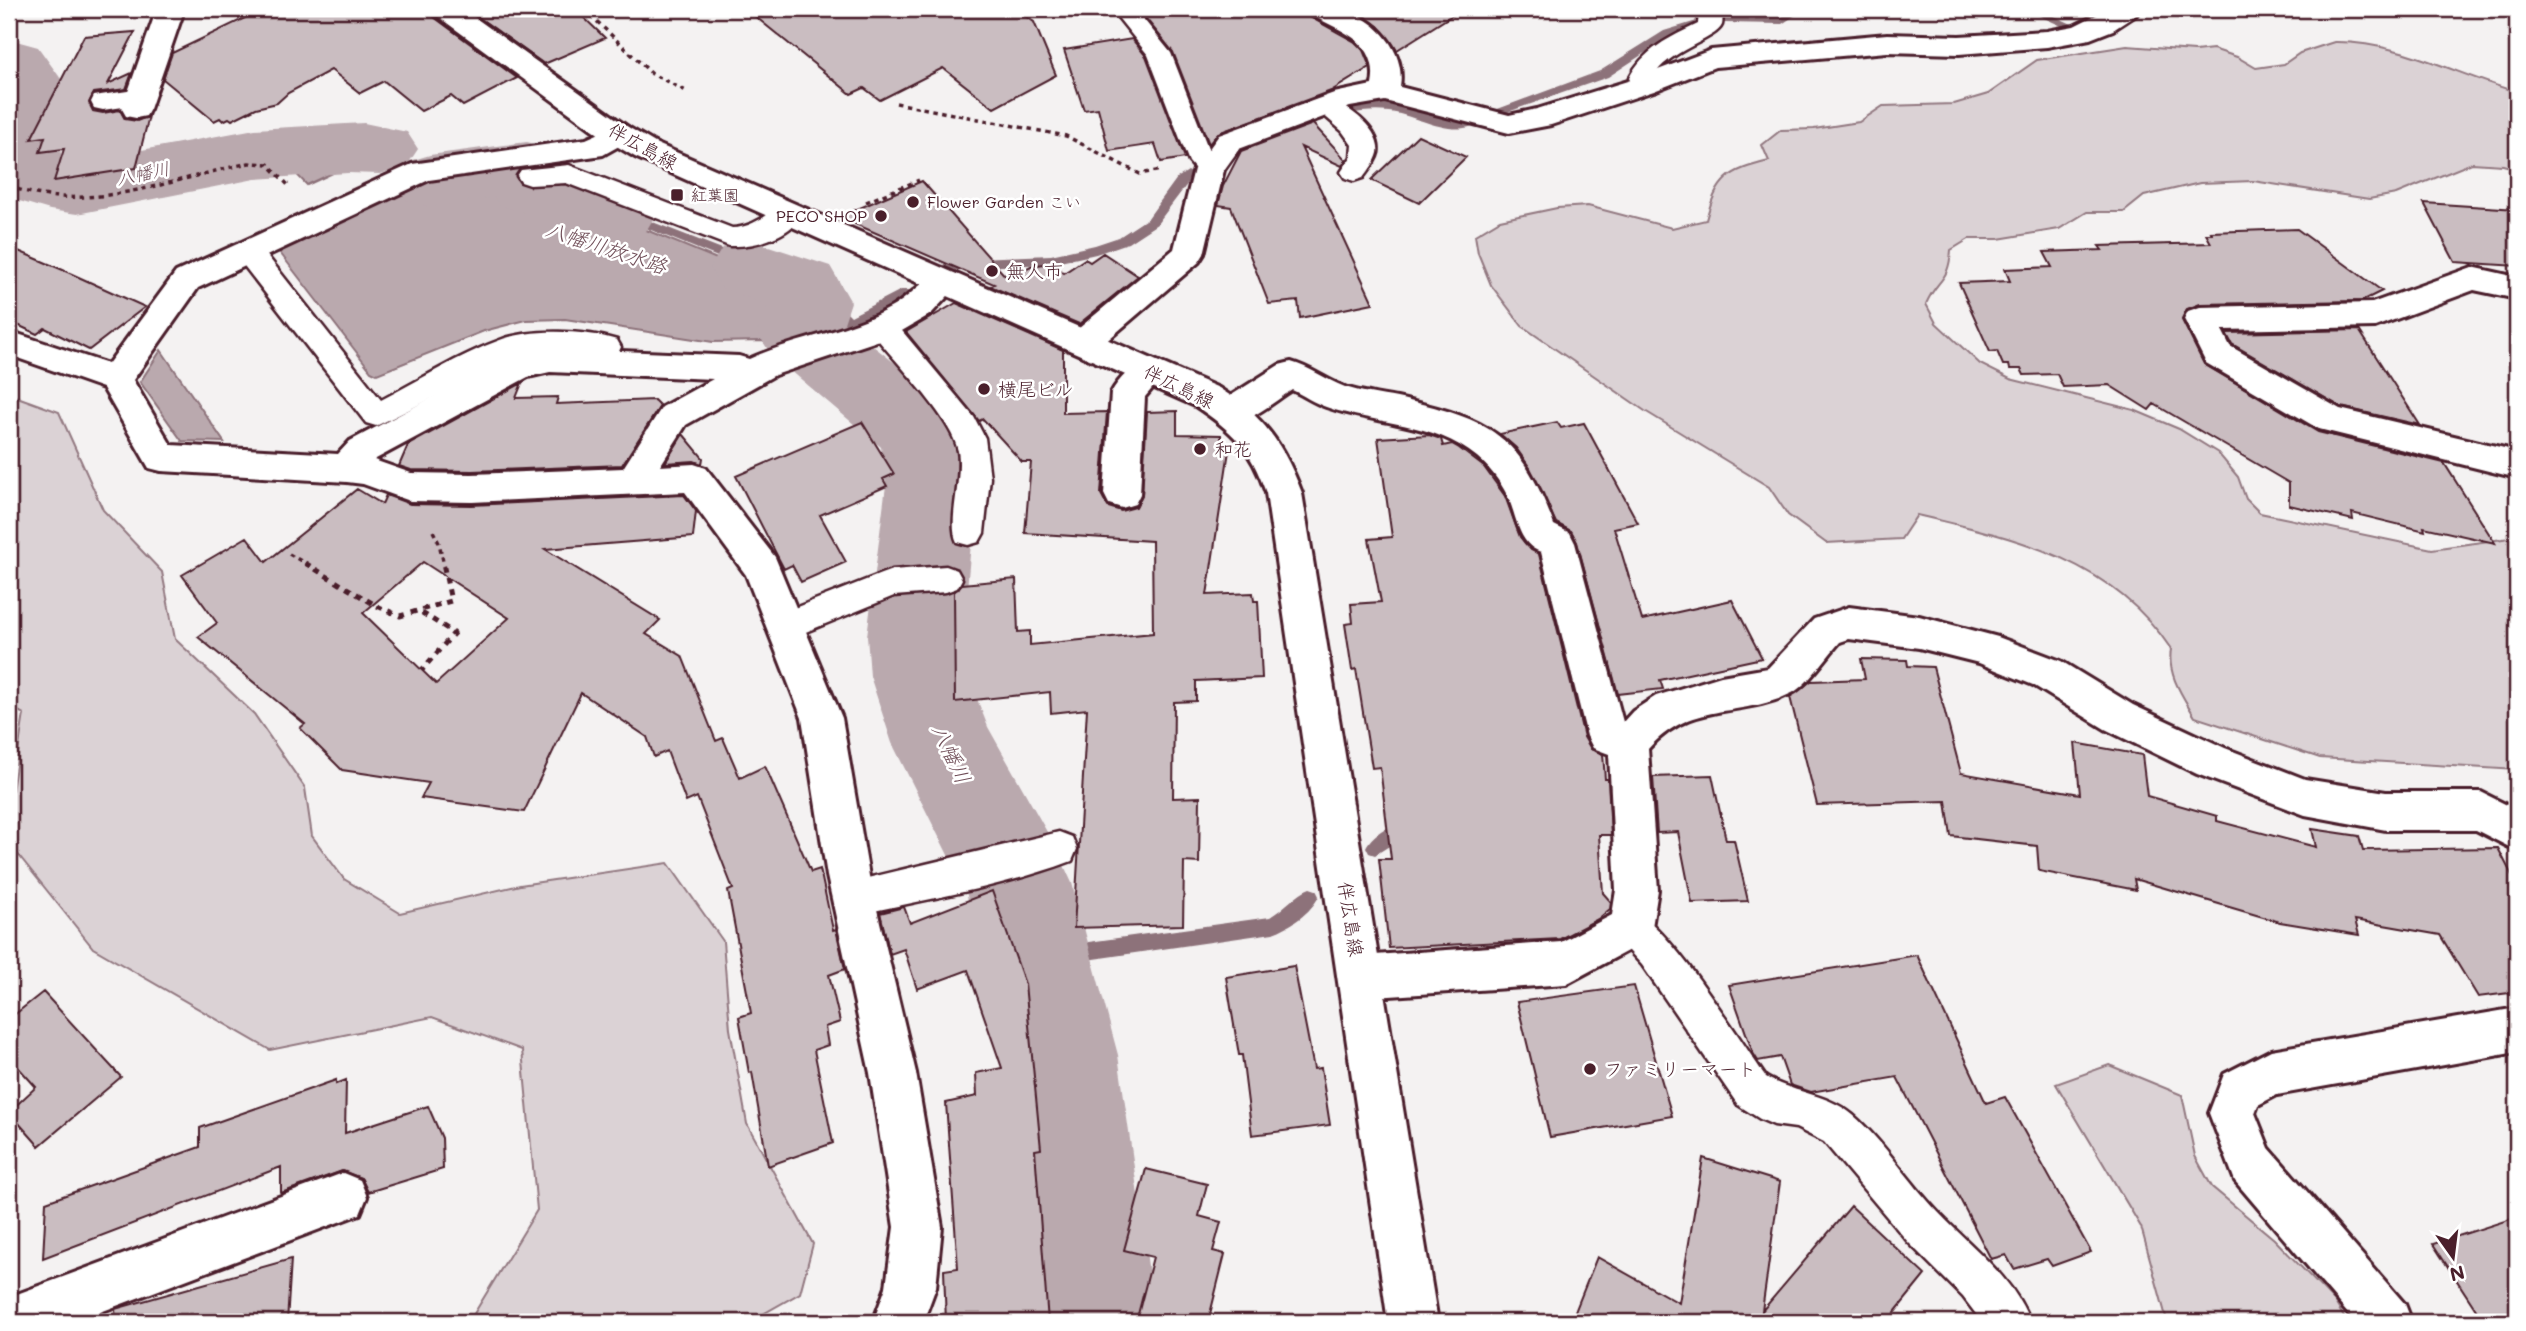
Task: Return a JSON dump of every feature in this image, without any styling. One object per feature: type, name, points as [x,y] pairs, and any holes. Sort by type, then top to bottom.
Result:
[{"type":"street","points":[[139,103],[167,16],[161,9]]},
{"type":"street","name":"伴広島線","points":[[446,9],[618,134],[670,162],[1207,397],[1231,412],[1257,435],[1273,460],[1284,493],[1413,1322]]},
{"type":"street","points":[[1321,9],[1368,35],[1384,51],[1389,61],[1390,75],[1385,92]]},
{"type":"street","points":[[1084,342],[1188,254],[1206,165],[1229,142],[1334,112],[1343,99],[1385,92],[1509,124],[1644,86],[1711,59],[1749,53],[1888,43],[1959,45],[2047,39],[2080,33],[2103,24],[2126,9]]},
{"type":"street","points":[[115,379],[187,280],[423,171],[593,148],[618,134]]},
{"type":"street","points":[[2517,288],[2472,278],[2375,314],[2200,319],[2218,354],[2331,420],[2517,464]]},
{"type":"street","points":[[635,481],[639,468],[674,416],[755,371],[877,329],[920,306],[945,282]]},
{"type":"street","points":[[9,343],[115,379],[161,458],[347,468],[366,471],[410,487],[472,488],[694,478],[762,568],[822,718],[848,876],[893,1073],[918,1227],[911,1287],[898,1322]]},
{"type":"street","points":[[347,468],[362,450],[520,366],[550,360],[739,368],[755,371]]},
{"type":"street","points":[[1122,494],[1128,393],[1149,372]]},
{"type":"street","points":[[1231,412],[1292,374],[1335,397],[1444,422],[1467,431],[1492,450],[1524,492],[1539,533],[1545,539],[1557,543],[1607,736],[1628,744]]},
{"type":"street","points":[[1360,977],[1566,963],[1631,927],[1637,890],[1628,744],[1647,723],[1670,708],[1721,693],[1768,686],[1782,680],[1827,630],[1849,623],[1919,632],[1984,648],[2047,673],[2119,717],[2211,761],[2305,797],[2386,811],[2481,811],[2517,832]]},
{"type":"street","points":[[2387,1322],[2318,1238],[2252,1164],[2232,1113],[2241,1090],[2271,1073],[2517,1030]]},
{"type":"street","points":[[9,1322],[343,1197]]},
{"type":"lane","points":[[1128,15],[1159,53],[1198,156],[1206,165]]},
{"type":"lane","points":[[1644,86],[1641,78],[1648,64],[1680,41],[1707,29],[1710,18]]},
{"type":"lane","points":[[103,102],[139,103]]},
{"type":"lane","points":[[1334,112],[1365,143],[1365,155],[1354,172]]},
{"type":"lane","points":[[530,176],[547,173],[569,174],[729,237],[742,238],[770,230],[790,214]]},
{"type":"lane","points":[[248,251],[376,415],[510,347],[561,342],[607,347],[600,363]]},
{"type":"lane","points":[[877,329],[964,425],[973,440],[976,473],[968,533]]},
{"type":"lane","points":[[786,626],[900,582],[946,579]]},
{"type":"lane","points":[[855,898],[989,869],[1051,852]]},
{"type":"lane","points":[[1631,927],[1655,952],[1752,1091],[1774,1105],[1800,1109],[1838,1128],[1923,1227],[1978,1282],[2009,1322]]},
{"type":"path","points":[[584,9],[652,74],[688,92]]},
{"type":"path","points":[[896,103],[1066,135],[1140,174],[1206,165]]},
{"type":"path","points":[[9,186],[31,196],[68,200],[240,164],[268,164],[318,219]]},
{"type":"path","points":[[289,554],[377,607],[400,616],[451,601],[439,543],[410,487]]},
{"type":"path","points":[[421,612],[454,633],[422,670]]},
{"type":"shaded area","points":[[2334,42],[2358,43],[2404,53],[2517,92],[2517,169],[2503,165],[2472,163],[2396,194],[2369,199],[2253,181],[2200,183],[2144,196],[2124,212],[2087,212],[2059,229],[1998,239],[1969,239],[1951,250],[1948,269],[1926,304],[1936,323],[1980,364],[2010,379],[2134,410],[2179,429],[2218,453],[2238,477],[2246,499],[2260,513],[2432,549],[2517,537],[2517,770],[2320,758],[2195,717],[2173,676],[2171,649],[2147,618],[2120,593],[2090,573],[2025,544],[1917,515],[1901,539],[1826,543],[1788,515],[1769,487],[1645,411],[1522,326],[1491,285],[1478,253],[1475,235],[1500,220],[1557,208],[1588,206],[1672,228],[1706,220],[1715,194],[1726,178],[1743,169],[1769,161],[1762,145],[1781,130],[1814,129],[1859,122],[1883,106],[1954,104],[1988,94],[2037,60],[2127,46],[2195,51],[2213,49],[2237,57],[2256,68],[2284,64],[2300,53]]},
{"type":"shaded area","points":[[9,394],[59,412],[103,510],[162,572],[175,639],[254,714],[305,788],[312,836],[344,879],[400,913],[520,885],[668,863],[723,941],[730,1029],[747,1124],[813,1244],[800,1293],[749,1322],[469,1322],[537,1210],[522,1050],[432,1017],[270,1050],[93,948],[9,843],[9,811],[24,714],[9,706]]},
{"type":"shaded area","points":[[2109,1065],[2182,1095],[2195,1156],[2212,1187],[2274,1239],[2334,1301],[2347,1322],[2172,1322],[2166,1317],[2141,1227],[2056,1084]]},
{"type":"water","points":[[386,139],[391,146],[307,185],[279,156],[243,154],[291,144]]},
{"type":"water","name":"八幡川放水路","points":[[523,167],[522,190],[558,194],[615,216],[602,228],[639,227],[729,264],[720,274],[745,272],[805,292],[809,290],[853,337],[912,424],[805,378],[763,341],[713,342],[565,319],[526,320],[484,331],[377,374],[371,371],[277,249],[412,186],[416,189],[431,182],[429,179]]},
{"type":"water","points":[[161,350],[224,442],[182,441],[140,382]]},
{"type":"building","points":[[264,9],[430,9],[434,17],[517,78],[463,106],[451,96],[421,111],[384,81],[360,93],[331,70],[288,93],[277,103],[223,121],[220,118],[214,121],[163,79],[172,53]]},
{"type":"building","points":[[467,9],[575,9],[605,38],[544,64]]},
{"type":"building","points":[[746,9],[1015,9],[1034,22],[1056,75],[994,108],[943,68],[880,100],[864,88],[851,94]]},
{"type":"building","points":[[1138,9],[1305,9],[1310,17],[1355,42],[1363,50],[1370,67],[1331,91],[1218,133],[1209,144],[1173,52]]},
{"type":"building","points":[[1348,9],[1462,9],[1397,50],[1378,26]]},
{"type":"building","points":[[135,32],[108,84],[132,73],[126,89],[94,93],[89,103],[93,111],[103,113],[120,110],[125,119],[137,121],[149,116],[136,168],[54,181],[64,149],[40,152],[45,137],[31,139],[84,36]]},
{"type":"building","points":[[1132,39],[1146,56],[1185,158],[1161,162],[1155,144],[1109,151],[1098,108],[1084,110],[1064,50]]},
{"type":"building","points":[[1313,124],[1346,160],[1342,166],[1301,147],[1373,303],[1300,318],[1298,301],[1269,304],[1231,207],[1218,205],[1223,186],[1241,151]]},
{"type":"building","points":[[1418,135],[1466,157],[1419,203],[1371,180]]},
{"type":"building","points":[[922,181],[1007,278],[1031,266],[1051,263],[1064,273],[1085,259],[1090,262],[1103,253],[1138,276],[1079,324],[839,217]]},
{"type":"building","points":[[2424,203],[2517,209],[2517,266],[2455,262]]},
{"type":"building","points":[[2297,229],[2382,291],[2362,301],[2200,304],[2187,309],[2182,320],[2204,364],[2318,432],[2444,463],[2495,543],[2424,527],[2425,531],[2352,513],[2353,520],[2289,505],[2289,483],[2154,404],[2149,410],[2109,385],[2063,387],[2057,374],[2024,375],[2021,369],[2010,369],[2009,365],[2003,365],[1997,351],[1990,352],[1959,283],[2010,281],[2005,269],[2052,267],[2044,252],[2102,250],[2099,246],[2211,243],[2206,234],[2212,234],[2211,232]]},
{"type":"building","points":[[9,247],[145,307],[89,350],[45,328],[37,334],[9,321]]},
{"type":"building","points":[[956,303],[1063,350],[1063,413],[1107,412],[1101,494],[1108,507],[1121,511],[1136,507],[1142,495],[1147,412],[1177,411],[1177,434],[1221,435],[1221,444],[1230,444],[1207,595],[1253,593],[1254,601],[1258,601],[1262,678],[1196,681],[1196,701],[1174,702],[1173,798],[1200,797],[1199,863],[1184,862],[1183,925],[1074,928],[1087,709],[1051,713],[1050,692],[955,702],[954,592],[962,584],[1016,579],[1018,632],[1030,631],[1030,645],[1153,633],[1152,541],[1025,533],[1031,462],[1022,462],[983,419],[979,421],[906,332]]},
{"type":"building","points":[[2359,330],[2420,425],[2341,407],[2232,344],[2226,333]]},
{"type":"building","points":[[522,383],[516,398],[558,397],[556,404],[654,400],[660,406],[622,465],[472,471],[411,470],[399,466],[408,445]]},
{"type":"building","points":[[862,422],[894,474],[883,479],[887,486],[820,515],[846,562],[801,582],[792,565],[784,569],[736,476]]},
{"type":"building","points":[[1557,422],[1561,428],[1584,423],[1638,523],[1614,528],[1642,620],[1732,600],[1762,658],[1660,680],[1663,689],[1618,694],[1577,542],[1571,531],[1556,523],[1530,468],[1516,448],[1500,434]]},
{"type":"building","points":[[683,434],[703,458],[702,464],[694,461],[665,463]]},
{"type":"building","points":[[1429,435],[1441,439],[1443,446],[1452,444],[1459,448],[1484,467],[1505,496],[1520,537],[1531,550],[1539,554],[1584,737],[1591,749],[1603,754],[1605,779],[1608,779],[1611,835],[1599,835],[1603,893],[1611,902],[1610,909],[1598,919],[1560,939],[1389,948],[1379,859],[1391,859],[1380,767],[1372,768],[1356,669],[1352,670],[1345,624],[1353,623],[1351,604],[1381,602],[1369,539],[1392,537],[1378,438]]},
{"type":"building","points":[[357,489],[382,504],[386,495],[410,504],[472,505],[684,495],[696,511],[693,537],[545,549],[660,620],[646,634],[682,656],[716,741],[723,738],[740,778],[765,766],[811,872],[820,869],[833,930],[836,929],[845,969],[829,975],[840,1022],[825,1027],[828,1045],[814,1050],[833,1143],[768,1166],[752,1072],[749,1073],[739,1017],[751,1013],[728,891],[733,889],[697,797],[686,802],[667,751],[654,757],[647,737],[581,693],[524,812],[421,798],[429,783],[342,770],[300,728],[305,724],[198,637],[217,623],[182,575],[247,537],[266,562]],"holes":[[[423,562],[509,618],[436,684],[363,613]]]},
{"type":"building","points":[[1861,659],[1907,660],[1908,666],[1933,667],[1961,773],[2080,794],[2075,743],[2142,755],[2147,796],[2217,816],[2217,821],[2316,847],[2312,829],[2359,836],[2363,850],[2498,848],[2517,885],[2517,992],[2478,997],[2440,935],[2355,920],[2359,935],[2280,922],[2134,879],[2136,890],[2039,871],[2037,846],[1951,836],[1946,801],[1817,805],[1790,697],[1811,681],[1865,679]]},
{"type":"building","points":[[1712,775],[1726,840],[1734,840],[1748,901],[1692,903],[1678,832],[1657,833],[1653,777]]},
{"type":"building","points":[[992,891],[1025,984],[1041,1149],[1035,1150],[1048,1322],[946,1322],[944,1270],[958,1268],[946,1103],[977,1096],[976,1073],[1002,1068],[968,970],[917,989],[904,949],[890,954],[880,913],[904,907],[910,923]]},
{"type":"building","points":[[1917,955],[1986,1103],[2005,1097],[2091,1252],[2052,1266],[2047,1259],[2014,1269],[2006,1255],[1991,1259],[1897,1077],[1811,1092],[1790,1085],[1780,1057],[1758,1061],[1753,1053],[1729,985]]},
{"type":"building","points":[[1294,966],[1314,1069],[1321,1068],[1330,1125],[1252,1135],[1242,1055],[1239,1055],[1226,977]]},
{"type":"building","points":[[1634,986],[1672,1116],[1550,1137],[1517,1002]]},
{"type":"building","points":[[43,992],[121,1077],[39,1146],[9,1112],[36,1087],[9,1057],[9,1019]]},
{"type":"building","points":[[336,1080],[336,1084],[346,1080],[345,1133],[428,1106],[442,1138],[443,1169],[368,1192],[361,1178],[342,1171],[281,1193],[281,1167],[43,1258],[46,1202],[200,1147],[200,1128]]},
{"type":"building","points":[[1703,1158],[1780,1182],[1762,1311],[1851,1206],[1925,1275],[1887,1322],[1571,1322],[1597,1257],[1679,1303]]},
{"type":"building","points":[[1146,1169],[1207,1184],[1199,1216],[1221,1222],[1213,1251],[1225,1254],[1208,1322],[1136,1322],[1153,1257],[1124,1250]]},
{"type":"building","points":[[2517,1217],[2517,1322],[2484,1322],[2433,1244]]},
{"type":"building","points":[[291,1259],[287,1322],[116,1322],[115,1309]]},
{"type":"waterway","points":[[1501,110],[1604,74],[1668,33],[1700,23],[1724,20],[1782,21],[1799,9]]},
{"type":"waterway","points":[[2030,9],[2068,25]]},
{"type":"waterway","name":"八幡川","points":[[9,61],[25,79],[19,122],[26,174],[50,185],[77,188],[196,163],[255,154],[348,148],[380,149]]},
{"type":"waterway","points":[[1242,150],[1313,121],[1368,108],[1399,110],[1453,124],[1476,120]]},
{"type":"waterway","name":"八幡川","points":[[430,181],[527,167],[526,187],[561,191],[617,214]]},
{"type":"waterway","points":[[949,267],[977,262],[1051,259],[1096,250],[1124,240],[1153,221],[1175,188],[1188,175]]},
{"type":"waterway","name":"八幡川","points":[[599,207],[620,212]]},
{"type":"waterway","name":"八幡川","points":[[645,223],[735,259]]},
{"type":"waterway","points":[[753,265],[812,286],[850,323],[906,293]]},
{"type":"waterway","name":"八幡川","points":[[750,268],[801,286],[810,302],[799,332],[912,424],[925,445],[931,485],[915,636],[919,676],[943,743],[1018,883],[1060,1055],[1093,1322]]},
{"type":"waterway","points":[[1375,847],[1407,826]]},
{"type":"waterway","points":[[1038,958],[1273,925],[1292,914],[1310,896]]},
{"type":"place","name":"紅葉園","points":[[677,195]]},
{"type":"place","name":"Flower Garden こい","points":[[913,202]]},
{"type":"place","name":"PECO SHOP","points":[[881,216]]},
{"type":"place","name":"無人市","points":[[992,271]]},
{"type":"place","name":"横尾ビル","points":[[984,389]]},
{"type":"place","name":"和花","points":[[1200,449]]},
{"type":"place","name":"ファミリーマート","points":[[1590,1069]]}]
